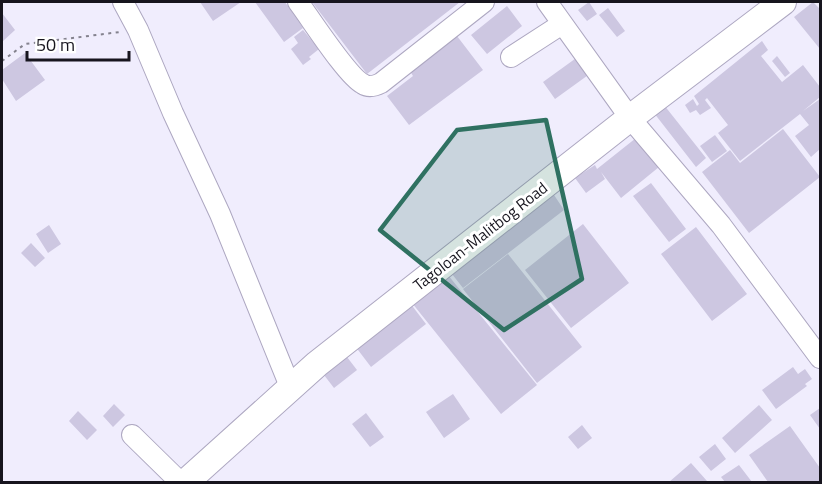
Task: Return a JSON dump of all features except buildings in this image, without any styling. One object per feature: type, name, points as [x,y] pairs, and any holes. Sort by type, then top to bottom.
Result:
[{"type":"main road","name":"Tagoloan-Malitbog Road","points":[[186,483],[326,357],[630,118],[783,2]]},
{"type":"street","points":[[123,2],[138,30],[173,113],[220,214],[291,389]]},
{"type":"street","points":[[298,2],[345,66],[361,84],[368,86],[381,83],[484,2]]},
{"type":"street","points":[[547,2],[630,118],[721,225],[820,358]]},
{"type":"street","points":[[511,57],[562,24]]},
{"type":"street","points":[[132,435],[180,483]]},
{"type":"path","points":[[2,62],[25,44],[138,30]]},
{"type":"highlighted area","points":[[546,120],[582,279],[504,330],[380,230],[457,130]]}]
